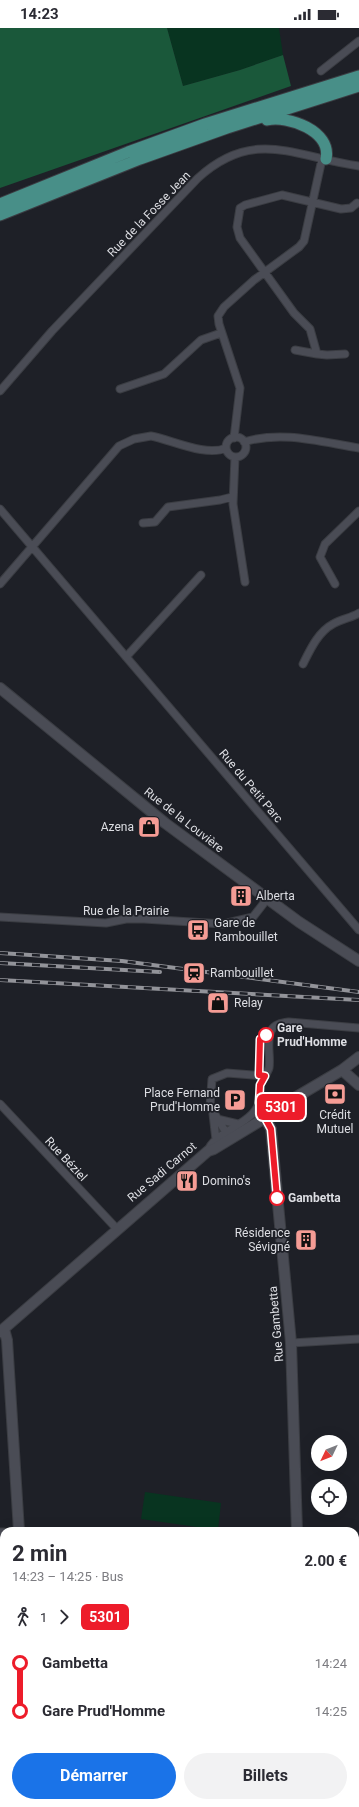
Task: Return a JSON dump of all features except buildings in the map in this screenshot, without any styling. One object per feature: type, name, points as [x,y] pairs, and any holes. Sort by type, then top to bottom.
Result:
[{"type":"main road","points":[[0,204],[128,152],[205,124],[359,76]]},
{"type":"main road","points":[[0,215],[140,158],[218,131],[359,86]]},
{"type":"main road","points":[[218,131],[228,131],[269,119],[286,119],[307,127],[322,140],[326,148],[324,159]]},
{"type":"main road","name":"Rue de la Louvière","points":[[0,688],[165,823],[267,899],[359,961]]},
{"type":"main road","name":"Rue Sadi Carnot","points":[[1,1329],[208,1151],[214,1149],[228,1136],[259,1118],[278,1110],[281,1106],[342,1070],[359,1057]]},
{"type":"main road","points":[[342,1070],[359,1085]]},
{"type":"main road","name":"Rue Gambetta","points":[[259,1118],[271,1129],[291,1343],[297,1527]]},
{"type":"main road","points":[[1,1329],[7,1340],[19,1527]]},
{"type":"street","points":[[321,71],[359,41]]},
{"type":"street","name":"Rue de la Fosse Jean","points":[[0,391],[52,331],[198,178],[212,166],[239,153],[259,148],[278,149],[359,166]]},
{"type":"street","points":[[234,438],[240,388],[221,333],[218,320],[220,311],[264,272],[299,247],[304,241],[324,159]]},
{"type":"street","points":[[317,354],[310,329],[294,313],[240,238],[237,227],[240,208],[245,205],[282,196],[312,204],[341,209],[350,208],[357,203]]},
{"type":"street","points":[[120,389],[164,374],[201,340],[221,333]]},
{"type":"street","points":[[295,350],[328,355],[345,354]]},
{"type":"street","points":[[0,584],[96,471],[123,443],[142,437],[151,436],[206,451],[222,450],[226,448]]},
{"type":"street","points":[[244,442],[266,437],[281,436],[359,448]]},
{"type":"street","points":[[234,438],[240,438],[244,442],[246,448],[243,453],[235,457],[228,453],[226,448],[228,441],[234,438]]},
{"type":"street","points":[[235,457],[232,497],[245,582]]},
{"type":"street","points":[[142,523],[155,522],[168,507],[232,497]]},
{"type":"street","name":"Rue du Petit Parc","points":[[0,508],[359,930]]},
{"type":"street","points":[[335,584],[320,557],[325,544],[359,511]]},
{"type":"street","points":[[126,657],[200,575]]},
{"type":"street","points":[[303,664],[311,647],[320,635],[332,624],[359,613]]},
{"type":"street","name":"Rue de la Prairie","points":[[0,917],[106,923],[126,919],[144,919],[223,924],[253,916],[267,899]]},
{"type":"street","points":[[217,1119],[238,1124],[259,1118],[260,1085],[269,1069],[270,1032],[280,1023],[289,1022],[358,1029]]},
{"type":"street","points":[[216,1140],[209,1100],[212,1079],[227,1073],[265,1076]]},
{"type":"street","points":[[259,1103],[269,1108],[281,1106]]},
{"type":"street","name":"Rue Béziel","points":[[0,1104],[117,1229]]},
{"type":"street","points":[[212,1112],[228,1136]]},
{"type":"street","points":[[208,1151],[209,1147],[216,1140],[228,1136],[238,1124]]},
{"type":"street","points":[[291,1343],[359,1339]]},
{"type":"green space","points":[[0,28],[167,28],[183,86],[240,70],[283,55],[291,86],[0,188]]},
{"type":"green space","points":[[167,28],[279,28],[283,55],[240,70],[183,86]]},
{"type":"green space","points":[[145,1492],[221,1503],[218,1527],[197,1527],[141,1519]]},
{"type":"railway","points":[[0,953],[122,961],[359,992]]},
{"type":"railway","points":[[0,963],[160,972]]},
{"type":"railway","points":[[0,980],[359,1000]]},
{"type":"bus line","name":"5301","points":[[266,1035],[260,1039],[259,1075],[265,1076],[260,1085],[259,1103],[269,1108],[281,1106],[278,1110],[265,1118],[271,1129],[277,1198]]},
{"type":"place","name":"Azena","points":[[149,827]]},
{"type":"place","name":"Alberta","points":[[241,896]]},
{"type":"place","name":"Gare de Rambouillet","points":[[198,930]]},
{"type":"place","name":"Rambouillet","points":[[194,973]]},
{"type":"place","name":"Relay","points":[[218,1003]]},
{"type":"place","name":"Gare Prud'Homme","points":[[266,1035]]},
{"type":"place","name":"Crédit Mutuel","points":[[335,1094]]},
{"type":"place","name":"Place Fernand Prud'Homme","points":[[235,1100]]},
{"type":"place","name":"Domino's","points":[[187,1181]]},
{"type":"place","name":"Gambetta","points":[[277,1198]]},
{"type":"place","name":"Résidence Sévigné","points":[[306,1240]]}]
